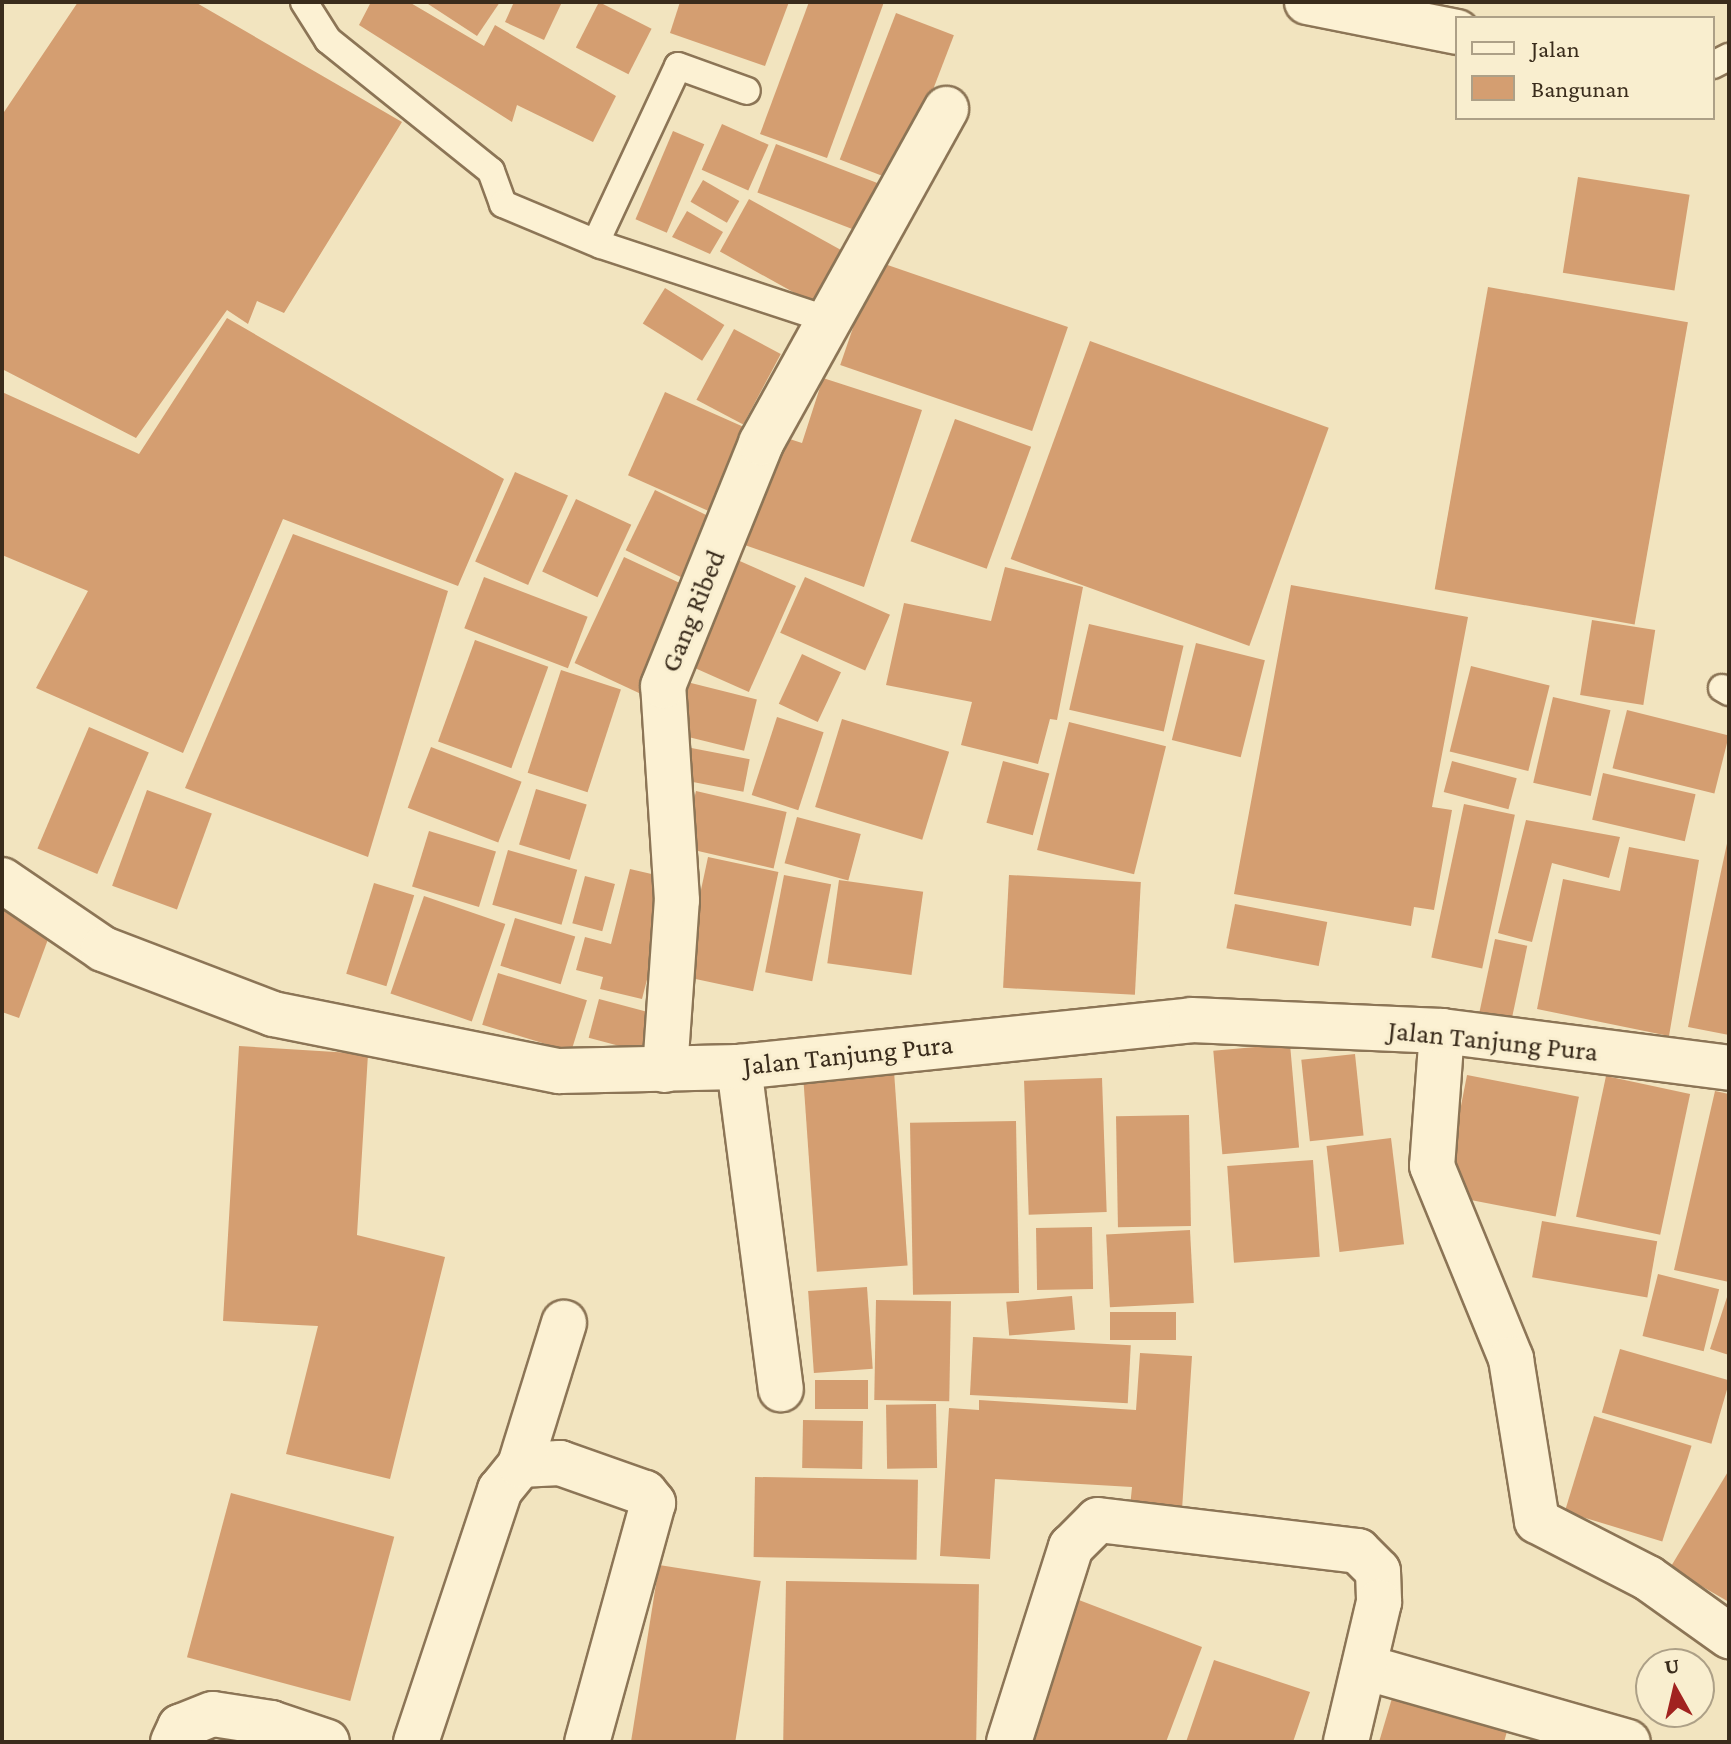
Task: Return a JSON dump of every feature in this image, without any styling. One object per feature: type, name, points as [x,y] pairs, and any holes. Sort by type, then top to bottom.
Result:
[{"type":"street","points":[[1307,2],[1455,32]]},
{"type":"street","name":"Gang Ribed","points":[[665,1070],[677,900],[663,686],[761,443],[946,109]]},
{"type":"street","name":"Jalan Tanjung Pura","points":[[2,880],[103,949],[273,1014],[559,1071],[739,1067],[1191,1020],[1442,1031],[1729,1068]]},
{"type":"street","points":[[1442,1031],[1432,1166],[1511,1359],[1537,1521],[1648,1578],[1729,1636]]},
{"type":"street","points":[[739,1067],[781,1389]]},
{"type":"street","points":[[416,1742],[500,1490],[520,1465],[564,1323]]},
{"type":"street","points":[[520,1465],[560,1463],[645,1493],[653,1503],[587,1742]]},
{"type":"street","points":[[1009,1742],[1071,1547],[1098,1520],[1358,1551],[1378,1571],[1368,1668],[1346,1742]]},
{"type":"street","points":[[1368,1668],[1628,1742]]},
{"type":"street","points":[[173,1742],[180,1727],[213,1714],[271,1723],[327,1742]]},
{"type":"lane","points":[[304,2],[328,40],[491,171],[503,204],[596,242],[829,320]]},
{"type":"lane","points":[[596,242],[667,78],[678,66],[747,91]]},
{"type":"building","points":[[78,2],[195,2],[402,122],[284,313],[257,301],[248,324],[227,310],[136,438],[2,369],[2,115]]},
{"type":"building","points":[[371,2],[409,2],[484,46],[495,25],[616,96],[593,142],[517,105],[512,122],[359,25]]},
{"type":"building","points":[[425,2],[500,2],[477,36]]},
{"type":"building","points":[[514,2],[562,2],[544,40],[505,22]]},
{"type":"building","points":[[599,2],[652,29],[628,74],[576,47]]},
{"type":"building","points":[[680,2],[789,2],[765,66],[670,33]]},
{"type":"building","points":[[809,2],[884,2],[827,158],[760,134]]},
{"type":"building","points":[[896,13],[954,35],[898,182],[840,160]]},
{"type":"building","points":[[722,124],[769,145],[748,190],[702,170]]},
{"type":"building","points":[[673,131],[704,144],[667,233],[635,219]]},
{"type":"building","points":[[776,144],[881,184],[862,233],[757,193]]},
{"type":"building","points":[[1578,177],[1690,195],[1674,290],[1563,273]]},
{"type":"building","points":[[703,180],[739,201],[727,223],[690,202]]},
{"type":"building","points":[[749,199],[852,256],[823,309],[720,251]]},
{"type":"building","points":[[687,211],[723,232],[710,254],[672,237]]},
{"type":"building","points":[[876,261],[1068,327],[1032,431],[840,365]]},
{"type":"building","points":[[1488,287],[1688,322],[1635,625],[1435,589]]},
{"type":"building","points":[[665,288],[724,325],[702,361],[643,324]]},
{"type":"building","points":[[227,318],[504,479],[458,586],[283,519],[183,753],[36,688],[88,591],[2,555],[2,392],[139,454]]},
{"type":"building","points":[[734,329],[781,354],[743,425],[696,400]]},
{"type":"building","points":[[1090,341],[1329,428],[1249,646],[1011,559]]},
{"type":"building","points":[[823,378],[922,410],[864,587],[739,543],[774,434],[802,443]]},
{"type":"building","points":[[665,392],[755,432],[718,515],[628,475]]},
{"type":"building","points":[[955,419],[1031,447],[987,569],[911,541]]},
{"type":"building","points":[[515,472],[568,496],[528,585],[475,562]]},
{"type":"building","points":[[655,490],[722,523],[693,583],[626,550]]},
{"type":"building","points":[[576,499],[631,525],[597,597],[542,572]]},
{"type":"building","points":[[293,534],[448,591],[368,857],[185,788]]},
{"type":"building","points":[[624,557],[694,590],[644,696],[575,663]]},
{"type":"building","points":[[733,558],[796,586],[749,692],[686,664]]},
{"type":"building","points":[[1005,567],[1083,587],[1057,720],[1050,719],[1038,764],[961,745],[972,702],[886,685],[904,603],[991,621]]},
{"type":"building","points":[[484,577],[588,617],[568,668],[464,628]]},
{"type":"building","points":[[805,577],[890,615],[865,671],[780,633]]},
{"type":"building","points":[[1291,585],[1468,617],[1432,807],[1452,810],[1434,910],[1414,907],[1411,926],[1234,894]]},
{"type":"building","points":[[1592,620],[1655,630],[1643,705],[1580,695]]},
{"type":"building","points":[[1089,624],[1184,646],[1164,732],[1069,710]]},
{"type":"building","points":[[475,640],[548,667],[511,768],[438,741]]},
{"type":"building","points":[[1196,643],[1265,660],[1241,757],[1172,740]]},
{"type":"building","points":[[802,654],[841,672],[818,722],[779,704]]},
{"type":"building","points":[[1471,666],[1550,686],[1528,771],[1450,751]]},
{"type":"building","points":[[561,670],[621,689],[588,792],[528,773]]},
{"type":"building","points":[[687,682],[757,699],[744,751],[674,733]]},
{"type":"building","points":[[1553,697],[1610,710],[1591,796],[1533,783]]},
{"type":"building","points":[[1627,710],[1729,735],[1714,794],[1612,768]]},
{"type":"building","points":[[777,717],[824,732],[798,810],[752,795]]},
{"type":"building","points":[[842,719],[949,752],[922,840],[815,807]]},
{"type":"building","points":[[1069,722],[1166,746],[1134,874],[1037,850]]},
{"type":"building","points":[[89,727],[149,752],[97,874],[37,849]]},
{"type":"building","points":[[681,746],[750,759],[743,792],[675,778]]},
{"type":"building","points":[[431,747],[522,782],[498,842],[408,808]]},
{"type":"building","points":[[1003,761],[1049,773],[1033,835],[986,823]]},
{"type":"building","points":[[1452,761],[1517,778],[1508,809],[1444,792]]},
{"type":"building","points":[[1603,773],[1696,794],[1685,841],[1592,820]]},
{"type":"building","points":[[536,789],[587,804],[570,860],[519,844]]},
{"type":"building","points":[[147,790],[212,814],[177,909],[112,886]]},
{"type":"building","points":[[696,791],[787,812],[774,868],[683,848]]},
{"type":"building","points":[[1464,804],[1515,815],[1482,968],[1431,958]]},
{"type":"building","points":[[797,817],[861,834],[848,880],[785,863]]},
{"type":"building","points":[[1526,820],[1620,837],[1609,878],[1552,863],[1532,942],[1498,933]]},
{"type":"building","points":[[429,831],[496,851],[479,907],[412,886]]},
{"type":"building","points":[[1729,834],[1729,1035],[1688,1027]]},
{"type":"building","points":[[1629,847],[1699,860],[1669,1036],[1537,1009],[1563,879],[1620,891]]},
{"type":"building","points":[[508,850],[577,870],[561,925],[492,905]]},
{"type":"building","points":[[708,857],[778,872],[753,991],[683,976]]},
{"type":"building","points":[[630,869],[673,879],[642,999],[600,989],[603,977],[576,970],[585,937],[611,944]]},
{"type":"building","points":[[784,875],[831,884],[812,981],[765,972]]},
{"type":"building","points":[[1009,875],[1141,882],[1135,995],[1003,988]]},
{"type":"building","points":[[585,876],[615,884],[602,931],[572,923]]},
{"type":"building","points":[[839,880],[923,892],[911,975],[827,963]]},
{"type":"building","points":[[374,883],[414,895],[386,986],[346,974]]},
{"type":"building","points":[[424,896],[505,924],[472,1021],[390,993]]},
{"type":"building","points":[[1235,904],[1327,922],[1319,966],[1226,948]]},
{"type":"building","points":[[2,905],[54,923],[19,1018],[2,1012]]},
{"type":"building","points":[[515,918],[575,936],[561,984],[500,966]]},
{"type":"building","points":[[1495,939],[1527,946],[1510,1025],[1478,1018]]},
{"type":"building","points":[[498,973],[587,1000],[571,1052],[482,1025]]},
{"type":"building","points":[[599,999],[662,1016],[651,1054],[589,1038]]},
{"type":"building","points":[[1290,1044],[1299,1148],[1222,1154],[1213,1051]]},
{"type":"building","points":[[239,1046],[368,1054],[357,1235],[445,1257],[390,1479],[286,1454],[318,1326],[223,1321]]},
{"type":"building","points":[[1355,1054],[1364,1136],[1310,1141],[1301,1060]]},
{"type":"building","points":[[894,1071],[908,1266],[817,1272],[803,1077]]},
{"type":"building","points":[[1467,1075],[1579,1097],[1556,1217],[1444,1195]]},
{"type":"building","points":[[1606,1076],[1690,1094],[1660,1235],[1576,1217]]},
{"type":"building","points":[[1102,1078],[1107,1212],[1029,1215],[1024,1081]]},
{"type":"building","points":[[1715,1091],[1729,1094],[1729,1282],[1674,1270]]},
{"type":"building","points":[[1189,1115],[1191,1226],[1118,1227],[1116,1116]]},
{"type":"building","points":[[1016,1121],[1019,1293],[913,1295],[910,1123]]},
{"type":"building","points":[[1391,1138],[1404,1244],[1340,1252],[1326,1146]]},
{"type":"building","points":[[1313,1160],[1320,1257],[1234,1263],[1227,1166]]},
{"type":"building","points":[[1542,1221],[1657,1241],[1647,1297],[1532,1277]]},
{"type":"building","points":[[1092,1227],[1093,1289],[1037,1290],[1036,1228]]},
{"type":"building","points":[[1190,1230],[1194,1303],[1110,1307],[1106,1234]]},
{"type":"building","points":[[1658,1274],[1719,1289],[1704,1351],[1643,1336]]},
{"type":"building","points":[[867,1287],[873,1369],[814,1373],[808,1291]]},
{"type":"building","points":[[1729,1291],[1729,1355],[1710,1349]]},
{"type":"building","points":[[1072,1296],[1075,1330],[1009,1336],[1006,1302]]},
{"type":"building","points":[[876,1300],[951,1301],[949,1401],[874,1400]]},
{"type":"building","points":[[1110,1312],[1176,1312],[1176,1340],[1110,1340]]},
{"type":"building","points":[[973,1337],[1131,1345],[1128,1403],[970,1395]]},
{"type":"building","points":[[1620,1349],[1729,1380],[1711,1444],[1602,1412]]},
{"type":"building","points":[[1140,1353],[1192,1356],[1182,1510],[1130,1507],[1132,1487],[995,1479],[990,1559],[940,1556],[949,1408],[979,1410],[979,1400],[1136,1410]]},
{"type":"building","points":[[815,1380],[868,1380],[868,1409],[815,1409]]},
{"type":"building","points":[[936,1404],[937,1468],[887,1469],[886,1405]]},
{"type":"building","points":[[1594,1416],[1692,1446],[1662,1541],[1565,1512]]},
{"type":"building","points":[[803,1420],[863,1421],[862,1469],[802,1468]]},
{"type":"building","points":[[1729,1470],[1729,1602],[1670,1568]]},
{"type":"building","points":[[755,1477],[918,1480],[917,1560],[754,1557]]},
{"type":"building","points":[[231,1493],[394,1537],[350,1701],[187,1657]]},
{"type":"building","points":[[659,1565],[761,1581],[735,1742],[631,1742]]},
{"type":"building","points":[[786,1581],[979,1584],[976,1742],[783,1742]]},
{"type":"building","points":[[1071,1597],[1202,1647],[1166,1742],[1017,1742]]},
{"type":"building","points":[[1214,1660],[1310,1692],[1293,1742],[1186,1742]]},
{"type":"building","points":[[1398,1678],[1512,1714],[1504,1742],[1379,1742]]}]
